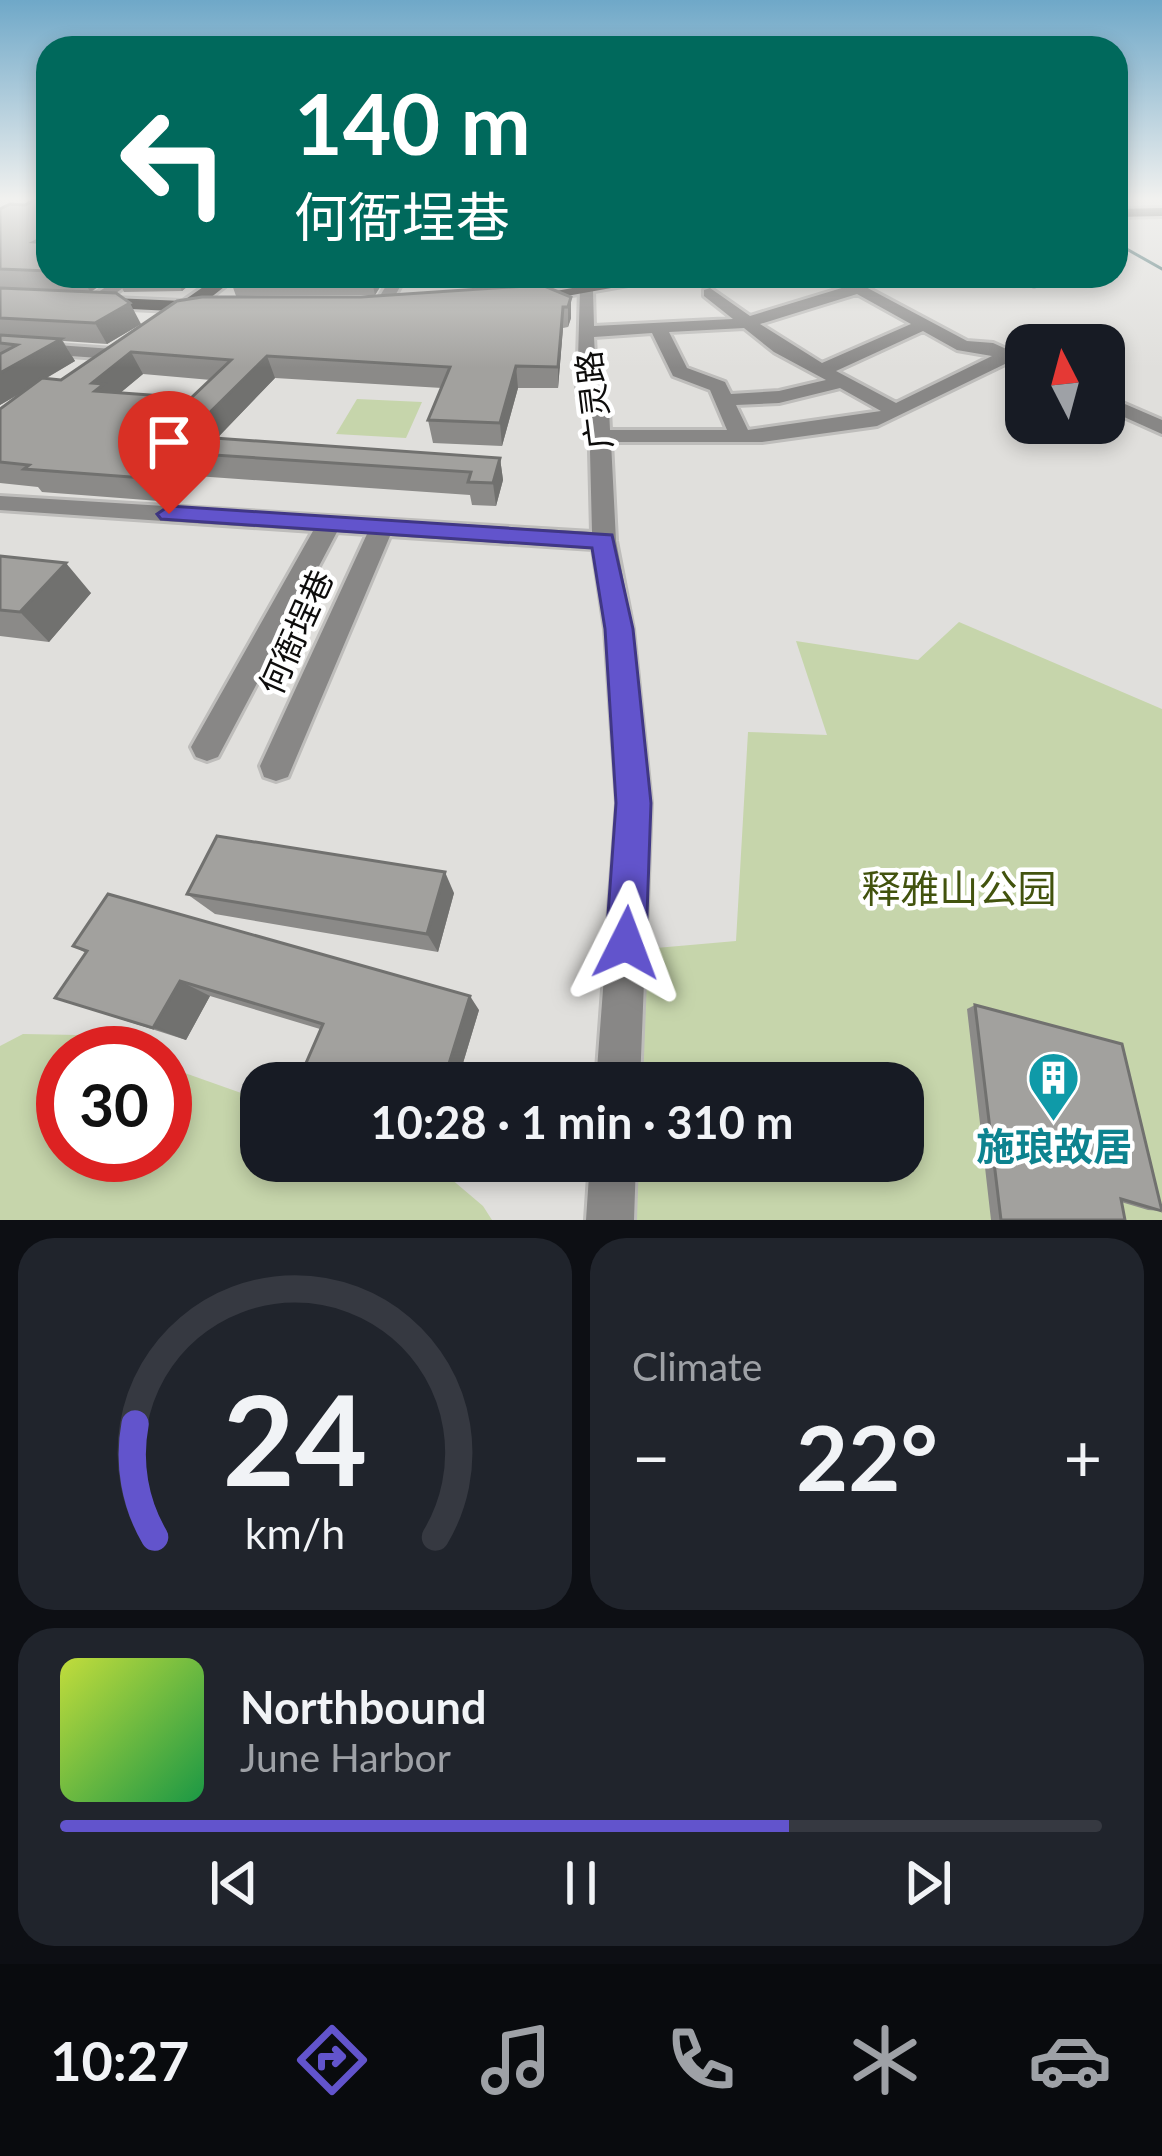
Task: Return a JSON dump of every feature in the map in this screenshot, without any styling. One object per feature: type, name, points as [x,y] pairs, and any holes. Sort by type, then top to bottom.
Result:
[{"type":"main road","points":[[157,326],[214,288]]},
{"type":"main road","points":[[585,293],[610,288]]},
{"type":"main road","points":[[495,303],[616,288]]},
{"type":"main road","points":[[70,301],[232,310]]},
{"type":"main road","points":[[82,374],[138,340]]},
{"type":"street","points":[[94,302],[114,288]]},
{"type":"street","points":[[382,310],[393,288]]},
{"type":"street","points":[[586,332],[747,323],[813,299],[859,289],[962,346],[987,347],[1005,355]]},
{"type":"street","name":"广灵路","points":[[585,293],[587,395],[599,410],[604,541],[619,629],[634,803],[619,1062]]},
{"type":"street","points":[[710,293],[747,323],[896,411]]},
{"type":"street","points":[[822,370],[924,325]]},
{"type":"street","points":[[658,328],[680,372],[718,386],[740,436]]},
{"type":"street","points":[[0,346],[113,355]]},
{"type":"street","points":[[600,436],[740,436],[877,420],[1005,365]]},
{"type":"street","points":[[724,400],[779,397],[844,382]]},
{"type":"street","points":[[1125,411],[1162,428]]},
{"type":"street","name":"何衙埕巷","points":[[0,503],[604,541]]},
{"type":"street","name":"何衙埕巷","points":[[207,747],[329,524]]},
{"type":"street","name":"何衙埕巷","points":[[276,766],[382,527]]},
{"type":"street","points":[[610,1220],[613,1182]]},
{"type":"green space","points":[[357,399],[422,402],[406,438],[336,434]]},
{"type":"green space","name":"释雅山公园","points":[[959,622],[1162,709],[1162,1220],[634,1220],[634,1182],[924,1182],[924,1062],[633,1062],[633,950],[736,941],[748,732],[827,735],[796,641],[918,660]]},
{"type":"green space","points":[[23,1034],[36,1034],[36,1182],[192,1182],[192,1076],[240,1093],[240,1182],[455,1182],[492,1220],[0,1220],[0,1046]]},
{"type":"building","points":[[0,255],[36,255],[36,270],[0,269]]},
{"type":"building","points":[[0,288],[116,293],[130,303],[95,323],[0,318]]},
{"type":"building","points":[[549,288],[571,297],[568,307],[563,307],[558,367],[516,366],[500,423],[428,420],[450,367],[267,356],[186,436],[500,458],[493,483],[468,482],[471,472],[169,452],[144,478],[24,469],[29,465],[0,462],[0,409],[42,378],[61,380],[177,301],[361,297]],"holes":[[[131,352],[231,360],[191,398],[95,391],[104,384],[92,383]]]},
{"type":"building","points":[[0,335],[61,339],[0,373],[0,354],[17,345],[0,343]]},
{"type":"building","points":[[0,556],[66,563],[20,612],[0,610]]},
{"type":"building","points":[[217,836],[445,872],[427,934],[187,894]]},
{"type":"building","points":[[108,894],[470,996],[450,1062],[306,1062],[323,1024],[180,981],[154,1026],[55,998],[87,951],[73,946]]},
{"type":"building","name":"施琅故居","points":[[975,1005],[1122,1044],[1162,1211],[1121,1199],[1125,1220],[1001,1220]]},
{"type":"waterway","points":[[1137,255],[1162,269]]},
{"type":"place","name":"施琅故居","points":[[1054,1123]]},
{"type":"route","points":[[169,514],[604,541],[619,629],[634,803],[626,943]]}]
